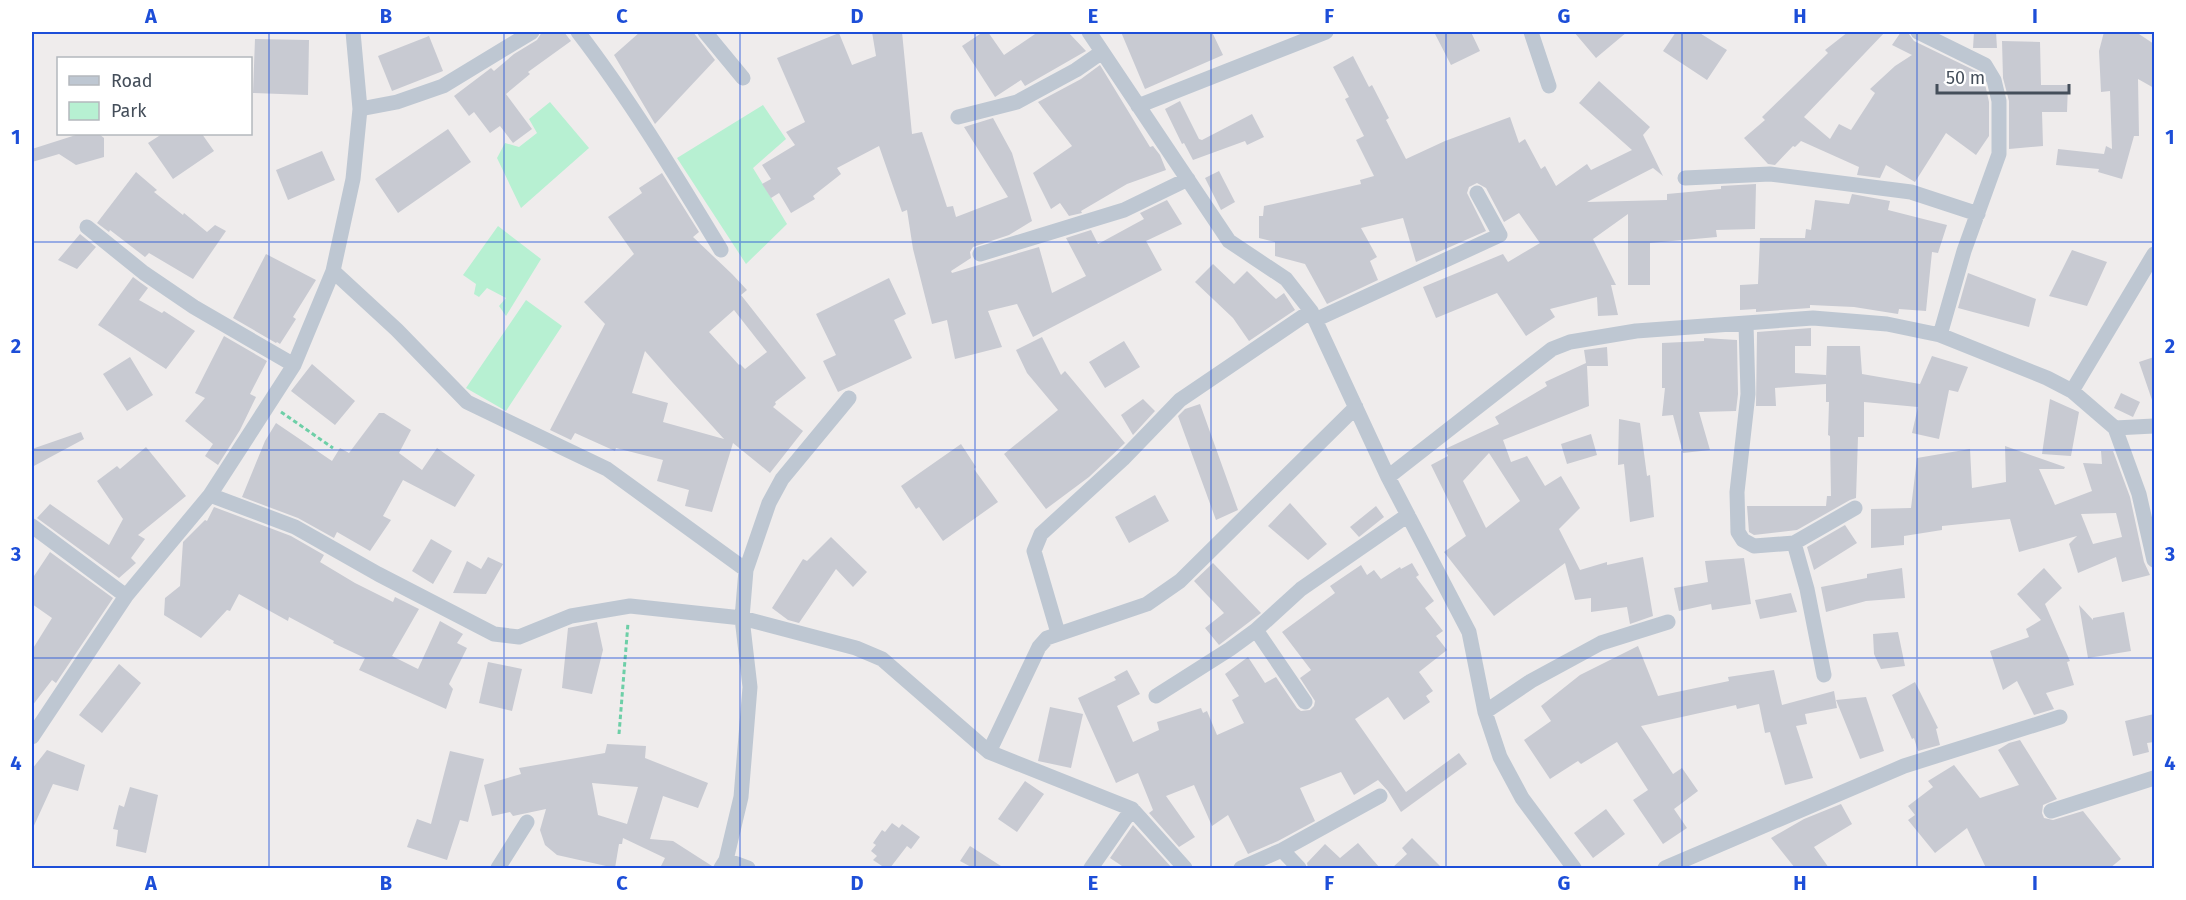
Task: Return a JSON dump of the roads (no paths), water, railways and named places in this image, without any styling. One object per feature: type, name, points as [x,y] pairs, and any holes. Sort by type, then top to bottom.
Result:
[{"type":"street","points":[[32,736],[126,596],[210,495],[294,365],[333,271],[353,179],[360,108],[353,32]]},
{"type":"street","points":[[360,108],[397,102],[443,86],[532,32]]},
{"type":"street","points":[[578,32],[603,64],[650,134],[721,250]]},
{"type":"street","points":[[705,32],[743,78]]},
{"type":"street","points":[[1089,32],[1228,241],[1286,279],[1313,316],[1388,477],[1469,632],[1485,712],[1500,758],[1522,798],[1574,868]]},
{"type":"street","points":[[1138,106],[1326,32]]},
{"type":"street","points":[[1531,32],[1549,86]]},
{"type":"street","points":[[1918,32],[1985,65],[1994,80],[1999,101],[1999,154],[1964,251],[1940,335]]},
{"type":"street","points":[[958,117],[1017,102],[1076,70],[1102,52]]},
{"type":"street","points":[[1685,178],[1770,174],[1911,192],[1978,214]]},
{"type":"street","points":[[980,254],[1124,210],[1188,179]]},
{"type":"street","points":[[1058,633],[1034,551],[1041,534],[1123,459],[1180,400],[1313,316],[1500,235],[1477,193]]},
{"type":"street","points":[[87,227],[144,273],[194,307],[294,365]]},
{"type":"street","points":[[2072,391],[2154,254]]},
{"type":"street","points":[[333,271],[398,330],[468,402],[607,469],[746,570]]},
{"type":"street","points":[[1388,477],[1552,349],[1570,342],[1636,331],[1813,318],[1887,324],[1940,335],[2047,378],[2072,391],[2115,428],[2139,494],[2154,560]]},
{"type":"street","points":[[1746,324],[1748,394],[1737,492],[1738,532],[1743,540],[1754,546],[1794,543],[1854,508]]},
{"type":"street","points":[[748,868],[723,864],[741,797],[750,687],[742,618],[746,570],[769,503],[782,479],[849,398]]},
{"type":"street","points":[[989,752],[1039,647],[1047,638],[1147,604],[1180,581],[1356,407]]},
{"type":"street","points":[[2115,428],[2154,426]]},
{"type":"street","points":[[210,495],[295,527],[378,574],[494,634],[519,637],[571,616],[630,606],[742,618],[855,648],[882,658],[989,752],[1132,809],[1185,868]]},
{"type":"street","points":[[1156,696],[1230,649],[1256,630],[1301,589],[1408,515]]},
{"type":"street","points":[[32,526],[126,596]]},
{"type":"street","points":[[1794,543],[1807,589],[1824,675]]},
{"type":"street","points":[[1485,712],[1531,681],[1600,642],[1668,622]]},
{"type":"street","points":[[1256,630],[1305,702]]},
{"type":"street","points":[[1665,868],[1904,766],[2060,717]]},
{"type":"street","points":[[2051,811],[2154,778]]},
{"type":"street","points":[[1241,868],[1282,850],[1380,796]]},
{"type":"street","points":[[1091,868],[1132,809]]},
{"type":"street","points":[[498,868],[527,822]]},
{"type":"street","points":[[1282,850],[1299,868]]}]
